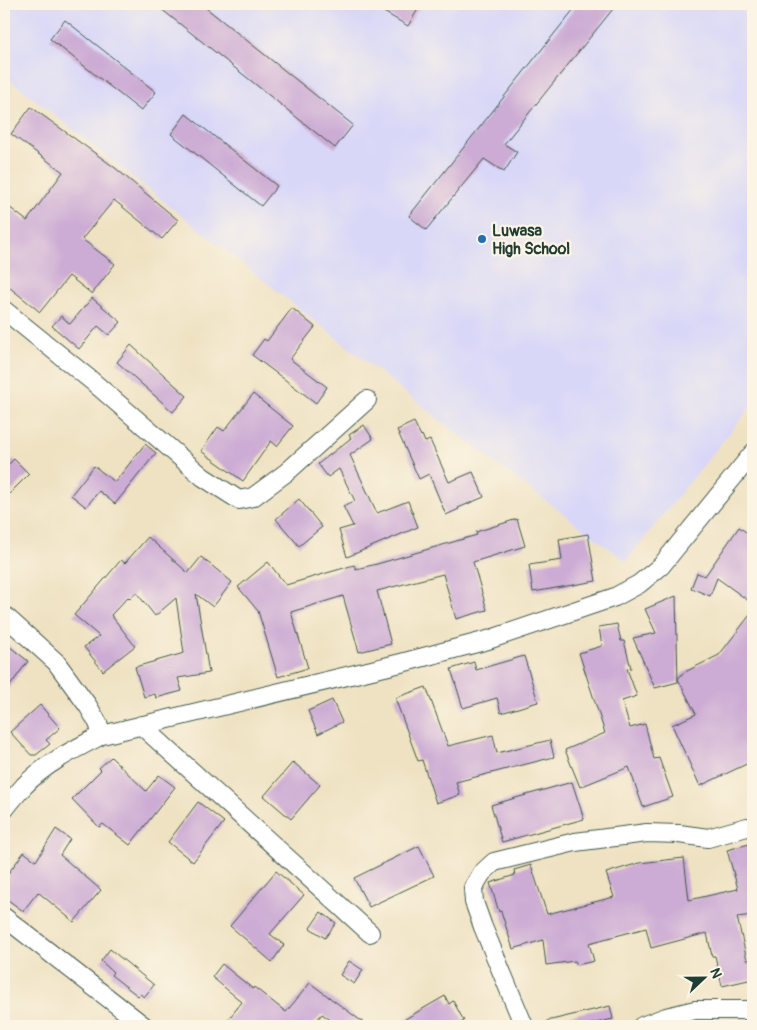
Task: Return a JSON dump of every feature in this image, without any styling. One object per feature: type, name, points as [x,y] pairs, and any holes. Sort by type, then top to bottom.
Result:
[{"type":"street","points":[[4,310],[92,381],[203,477],[239,500],[253,497],[287,472],[367,400]]},
{"type":"street","points":[[4,810],[25,786],[46,767],[102,734],[401,663],[478,642],[615,597],[639,584],[661,566],[753,453]]},
{"type":"street","points":[[4,615],[56,662],[95,717],[102,734]]},
{"type":"street","points":[[141,725],[370,933]]},
{"type":"street","points":[[524,1026],[474,902],[473,888],[482,873],[494,862],[574,842],[647,833],[679,834],[708,838],[747,827]]},
{"type":"street","points":[[4,917],[144,1026]]},
{"type":"street","points":[[688,1026],[695,1010]]},
{"type":"street","points":[[642,1026],[671,1022],[695,1010],[753,1010]]},
{"type":"shaded area","name":"Luwasa High School","points":[[4,4],[753,4],[753,404],[626,561],[478,450],[4,75]]},
{"type":"building","points":[[155,4],[201,4],[353,125],[335,148]]},
{"type":"building","points":[[370,4],[421,4],[408,26]]},
{"type":"building","points":[[578,4],[617,4],[504,144],[517,152],[504,172],[484,159],[426,230],[409,216]]},
{"type":"building","points":[[65,20],[156,92],[141,111],[50,39]]},
{"type":"building","points":[[31,107],[114,167],[178,220],[162,239],[114,200],[82,239],[115,264],[92,294],[69,276],[40,312],[4,283],[4,203],[27,221],[63,172],[11,134]]},
{"type":"building","points":[[186,114],[277,186],[261,206],[171,134]]},
{"type":"building","points":[[92,298],[121,322],[109,335],[98,326],[79,349],[52,326],[61,316],[70,324]]},
{"type":"building","points":[[292,308],[315,327],[290,359],[327,387],[316,403],[252,355],[264,339],[267,341]]},
{"type":"building","points":[[131,345],[187,396],[173,412],[117,362]]},
{"type":"building","points":[[253,394],[293,426],[277,446],[271,441],[243,481],[201,451],[218,427],[224,431]]},
{"type":"building","points":[[414,422],[425,442],[430,440],[449,482],[473,472],[484,497],[446,515],[429,474],[419,479],[397,430]]},
{"type":"building","points":[[364,425],[373,439],[350,455],[377,513],[408,501],[418,527],[347,557],[339,530],[353,526],[343,506],[355,501],[339,469],[328,477],[318,464],[351,438],[349,435]]},
{"type":"building","points":[[145,444],[156,453],[115,504],[99,491],[86,507],[71,495],[94,466],[115,482]]},
{"type":"building","points":[[14,459],[29,474],[4,499],[4,469]]},
{"type":"building","points":[[299,499],[322,527],[299,546],[276,519]]},
{"type":"building","points":[[517,519],[525,546],[473,562],[487,610],[456,619],[443,574],[377,591],[391,644],[359,652],[343,596],[291,612],[308,668],[278,677],[258,611],[238,587],[268,562],[286,585],[354,565],[356,569],[377,564],[477,535],[476,532]]},
{"type":"building","points":[[739,527],[753,537],[753,604],[717,578],[710,596],[691,588],[697,573],[705,576]]},
{"type":"building","points":[[588,534],[596,581],[533,592],[529,565],[562,560],[559,539]]},
{"type":"building","points":[[148,537],[188,573],[201,557],[232,582],[213,607],[196,594],[209,673],[178,678],[182,691],[156,698],[155,694],[144,697],[135,667],[184,653],[176,598],[155,616],[136,592],[130,599],[128,597],[111,615],[135,646],[103,671],[84,647],[99,636],[74,615],[121,560],[125,563]]},
{"type":"building","points":[[676,596],[678,682],[655,688],[633,638],[656,633],[645,609]]},
{"type":"building","points":[[753,611],[753,761],[700,786],[672,725],[696,714],[678,679],[683,673],[719,655]]},
{"type":"building","points":[[617,624],[621,641],[624,641],[631,668],[627,669],[637,696],[622,701],[630,728],[645,724],[654,759],[659,758],[673,797],[643,807],[629,767],[580,787],[565,750],[605,733],[579,653],[602,646],[599,627]]},
{"type":"building","points":[[4,642],[28,661],[4,694]]},
{"type":"building","points":[[524,656],[538,702],[501,713],[497,698],[463,708],[451,669],[474,662],[476,670]]},
{"type":"building","points":[[426,687],[448,746],[493,735],[497,753],[550,740],[554,757],[456,782],[460,795],[436,803],[422,760],[418,761],[395,698]]},
{"type":"building","points":[[332,700],[342,722],[318,734],[308,711]]},
{"type":"building","points":[[40,705],[60,728],[46,740],[50,744],[36,755],[31,755],[10,732]]},
{"type":"building","points":[[111,757],[146,791],[159,775],[175,787],[130,845],[103,824],[99,827],[72,799],[101,770],[99,768]]},
{"type":"building","points":[[293,762],[320,785],[291,819],[264,796]]},
{"type":"building","points":[[572,782],[584,819],[502,842],[491,805]]},
{"type":"building","points":[[198,802],[224,822],[193,862],[168,842]]},
{"type":"building","points":[[56,829],[70,839],[60,855],[101,890],[74,922],[38,892],[23,911],[4,897],[4,879],[24,852],[36,861]]},
{"type":"building","points":[[753,843],[753,915],[737,917],[747,960],[753,959],[753,979],[722,986],[707,933],[651,948],[646,928],[589,943],[594,961],[577,965],[575,961],[546,965],[543,940],[513,949],[490,883],[515,875],[514,870],[531,865],[547,914],[614,897],[606,873],[639,863],[684,858],[689,900],[738,889],[727,850]]},
{"type":"building","points":[[419,846],[434,876],[369,907],[354,878]]},
{"type":"building","points":[[276,871],[304,895],[270,934],[284,945],[272,962],[230,926]]},
{"type":"building","points":[[321,912],[336,923],[325,938],[310,928]]},
{"type":"building","points":[[110,949],[154,985],[144,997],[140,994],[138,996],[111,975],[113,972],[101,961]]},
{"type":"building","points":[[349,961],[363,970],[354,984],[340,975]]},
{"type":"building","points":[[222,964],[286,1012],[310,983],[368,1026],[339,1026],[322,1014],[312,1026],[223,1026],[242,1002],[212,977]]},
{"type":"building","points":[[445,996],[449,1004],[453,1001],[464,1021],[455,1026],[393,1026]]},
{"type":"building","points":[[610,1006],[613,1019],[583,1026],[548,1026],[547,1021]]},
{"type":"place","name":"Luwasa High School","points":[[482,239]]}]
